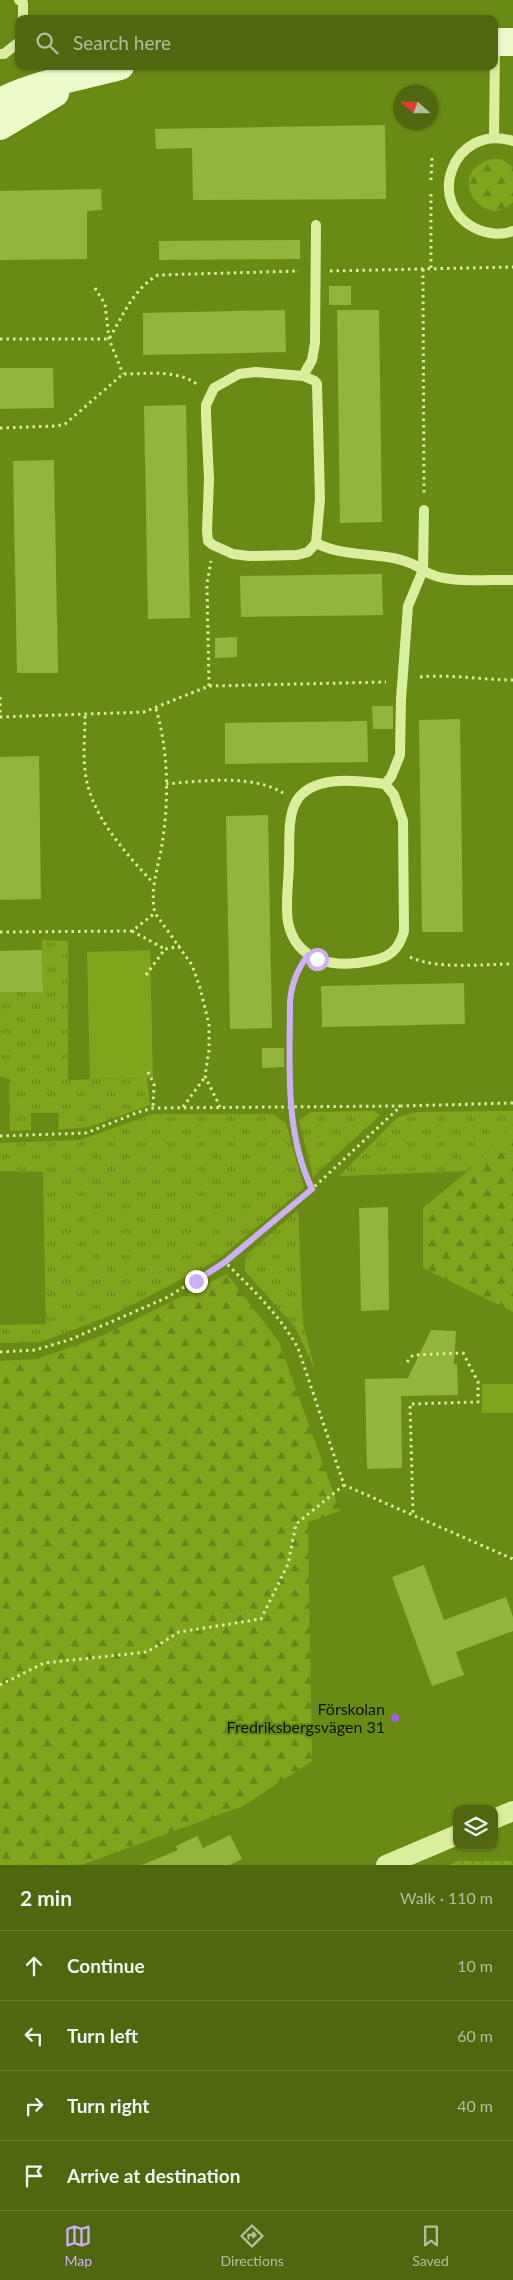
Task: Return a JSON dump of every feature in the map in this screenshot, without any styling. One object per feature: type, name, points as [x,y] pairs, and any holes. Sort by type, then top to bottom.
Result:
[{"type":"street","points":[[0,102],[58,80],[105,70]]},
{"type":"street","points":[[0,126],[87,75]]},
{"type":"street","points":[[498,1817],[513,1811]]},
{"type":"street","points":[[386,1865],[453,1837]]},
{"type":"lane","points":[[19,0],[23,3],[23,15]]},
{"type":"lane","points":[[494,138],[501,42]]},
{"type":"lane","points":[[0,54],[4,54],[15,45]]},
{"type":"lane","points":[[513,141],[494,138],[480,140],[467,147],[457,158],[451,170],[449,183],[449,196],[454,208],[462,219],[472,227],[484,232],[497,234],[513,230]]},
{"type":"lane","points":[[303,376],[312,360],[315,343],[316,225]]},
{"type":"lane","points":[[256,372],[303,376],[315,381],[317,384],[320,499],[316,544],[308,552],[297,555],[250,556],[232,554],[208,541],[209,479],[206,405],[214,388],[239,374],[256,372]]},
{"type":"lane","points":[[386,784],[400,755],[408,606],[423,570],[424,510]]},
{"type":"lane","points":[[316,544],[339,552],[403,559],[430,575],[443,579],[513,580]]},
{"type":"lane","points":[[362,781],[386,784],[394,795],[402,821],[404,931],[398,948],[383,959],[361,963],[328,963],[308,955],[296,940],[288,919],[290,830],[293,805],[306,791],[323,784],[362,781]]},
{"type":"path","points":[[431,268],[432,158]]},
{"type":"path","points":[[109,339],[135,297],[144,286],[158,275],[513,267]]},
{"type":"path","points":[[423,269],[424,510]]},
{"type":"path","points":[[95,288],[104,304],[109,339],[123,374]]},
{"type":"path","points":[[0,339],[109,339]]},
{"type":"path","points":[[0,428],[65,424],[123,374],[170,374],[195,383],[210,395]]},
{"type":"path","points":[[208,686],[207,584],[209,566],[217,547]]},
{"type":"path","points":[[0,697],[0,717],[85,716],[129,714],[156,709],[208,686],[383,682],[431,676],[513,680]]},
{"type":"path","points":[[156,709],[164,744],[166,784],[165,828],[162,852],[153,883],[154,913],[180,946],[192,965],[209,1024],[209,1050],[205,1076],[183,1107]]},
{"type":"path","points":[[85,716],[85,770],[89,790],[106,825],[129,856],[153,883]]},
{"type":"path","points":[[166,784],[204,781],[248,782],[262,784],[279,791],[296,802]]},
{"type":"path","points":[[132,931],[154,913]]},
{"type":"path","points":[[0,932],[132,931],[165,949],[180,946]]},
{"type":"path","points":[[398,948],[411,958],[423,962],[513,964]]},
{"type":"path","points":[[146,975],[165,949]]},
{"type":"path","points":[[308,955],[294,978],[290,1001],[291,1106],[293,1125],[306,1176],[312,1189]]},
{"type":"path","points":[[148,1072],[154,1084],[153,1108]]},
{"type":"path","points":[[205,1076],[220,1107]]},
{"type":"path","points":[[0,1136],[86,1133],[153,1108],[513,1103]]},
{"type":"path","points":[[0,1352],[35,1350],[69,1340],[166,1298],[225,1262],[312,1189],[401,1106]]},
{"type":"path","points":[[225,1262],[275,1312],[294,1341],[316,1398],[344,1485],[513,1559]]},
{"type":"path","points":[[408,1362],[413,1354],[463,1353],[478,1382],[478,1402],[410,1404],[413,1514]]},
{"type":"path","points":[[0,1685],[44,1663],[148,1652],[179,1632],[261,1618],[288,1564],[296,1524],[344,1485]]},
{"type":"green space","points":[[492,159],[501,159],[513,167],[513,202],[502,210],[490,210],[480,205],[473,197],[469,186],[470,176],[477,166]]},
{"type":"green space","points":[[42,940],[68,941],[68,1080],[147,1078],[150,1105],[89,1127],[58,1130],[59,1113],[31,1113],[31,1130],[10,1131],[9,1078],[0,1077],[0,992],[43,992]]},
{"type":"green space","points":[[150,950],[153,1078],[90,1079],[87,952]]},
{"type":"green space","points":[[374,1111],[380,1115],[313,1177],[299,1120],[311,1112]]},
{"type":"green space","points":[[513,1111],[513,1124],[468,1171],[339,1176],[398,1117],[417,1112]]},
{"type":"green space","points":[[153,1114],[272,1114],[286,1123],[304,1188],[217,1260],[112,1315],[41,1342],[0,1343],[0,1325],[46,1324],[43,1172],[0,1171],[0,1143],[80,1140]]},
{"type":"green space","points":[[513,1124],[513,1312],[423,1268],[423,1208],[468,1171]]},
{"type":"green space","points":[[298,1210],[303,1324],[315,1370],[295,1327],[245,1271],[245,1256]]},
{"type":"green space","points":[[227,1274],[279,1342],[340,1511],[308,1522],[312,1761],[243,1806],[81,1865],[0,1865],[0,1361],[37,1359],[104,1335]]},
{"type":"green space","points":[[482,1384],[513,1384],[513,1413],[482,1413]]},
{"type":"green space","points":[[457,1861],[513,1861],[513,1865],[449,1865]]},
{"type":"building","points":[[385,125],[386,199],[193,200],[192,148],[156,149],[155,129]]},
{"type":"building","points":[[101,189],[102,210],[87,211],[87,259],[0,260],[0,191]]},
{"type":"building","points":[[300,240],[300,259],[159,260],[159,241]]},
{"type":"building","points":[[329,286],[351,286],[351,305],[329,305]]},
{"type":"building","points":[[285,310],[286,352],[143,355],[143,313]]},
{"type":"building","points":[[337,310],[379,310],[382,522],[340,523]]},
{"type":"building","points":[[0,368],[53,368],[54,408],[0,409]]},
{"type":"building","points":[[186,405],[190,618],[148,619],[144,406]]},
{"type":"building","points":[[54,460],[58,673],[17,673],[13,461]]},
{"type":"building","points":[[382,574],[383,615],[241,617],[240,576]]},
{"type":"building","points":[[237,637],[237,657],[215,658],[215,638]]},
{"type":"building","points":[[372,706],[393,706],[393,729],[373,729]]},
{"type":"building","points":[[460,719],[463,932],[422,932],[419,720]]},
{"type":"building","points":[[367,721],[368,762],[225,764],[225,723]]},
{"type":"building","points":[[39,756],[41,899],[0,900],[0,757]]},
{"type":"building","points":[[268,815],[272,1028],[230,1029],[226,816]]},
{"type":"building","points":[[42,950],[43,992],[0,992],[0,951]]},
{"type":"building","points":[[464,983],[465,1024],[322,1027],[321,986]]},
{"type":"building","points":[[262,1048],[284,1048],[284,1067],[262,1068]]},
{"type":"building","points":[[388,1207],[389,1310],[361,1311],[359,1208]]},
{"type":"building","points":[[431,1330],[456,1331],[454,1364],[457,1364],[458,1395],[401,1396],[402,1468],[367,1469],[365,1379],[408,1378]]},
{"type":"building","points":[[424,1565],[444,1620],[506,1597],[513,1617],[513,1631],[456,1652],[464,1675],[432,1686],[392,1577]]},
{"type":"building","points":[[230,1835],[242,1859],[230,1865],[142,1865],[178,1850],[176,1846],[197,1836],[203,1848]]},
{"type":"place","name":"Förskolan Fredriksbergsvägen 31","points":[[395,1718]]},
{"type":"route","points":[[196,1281],[225,1262],[312,1189],[306,1176],[293,1125],[291,1106],[290,1001],[291,986],[298,969],[308,955],[317,959]]}]
